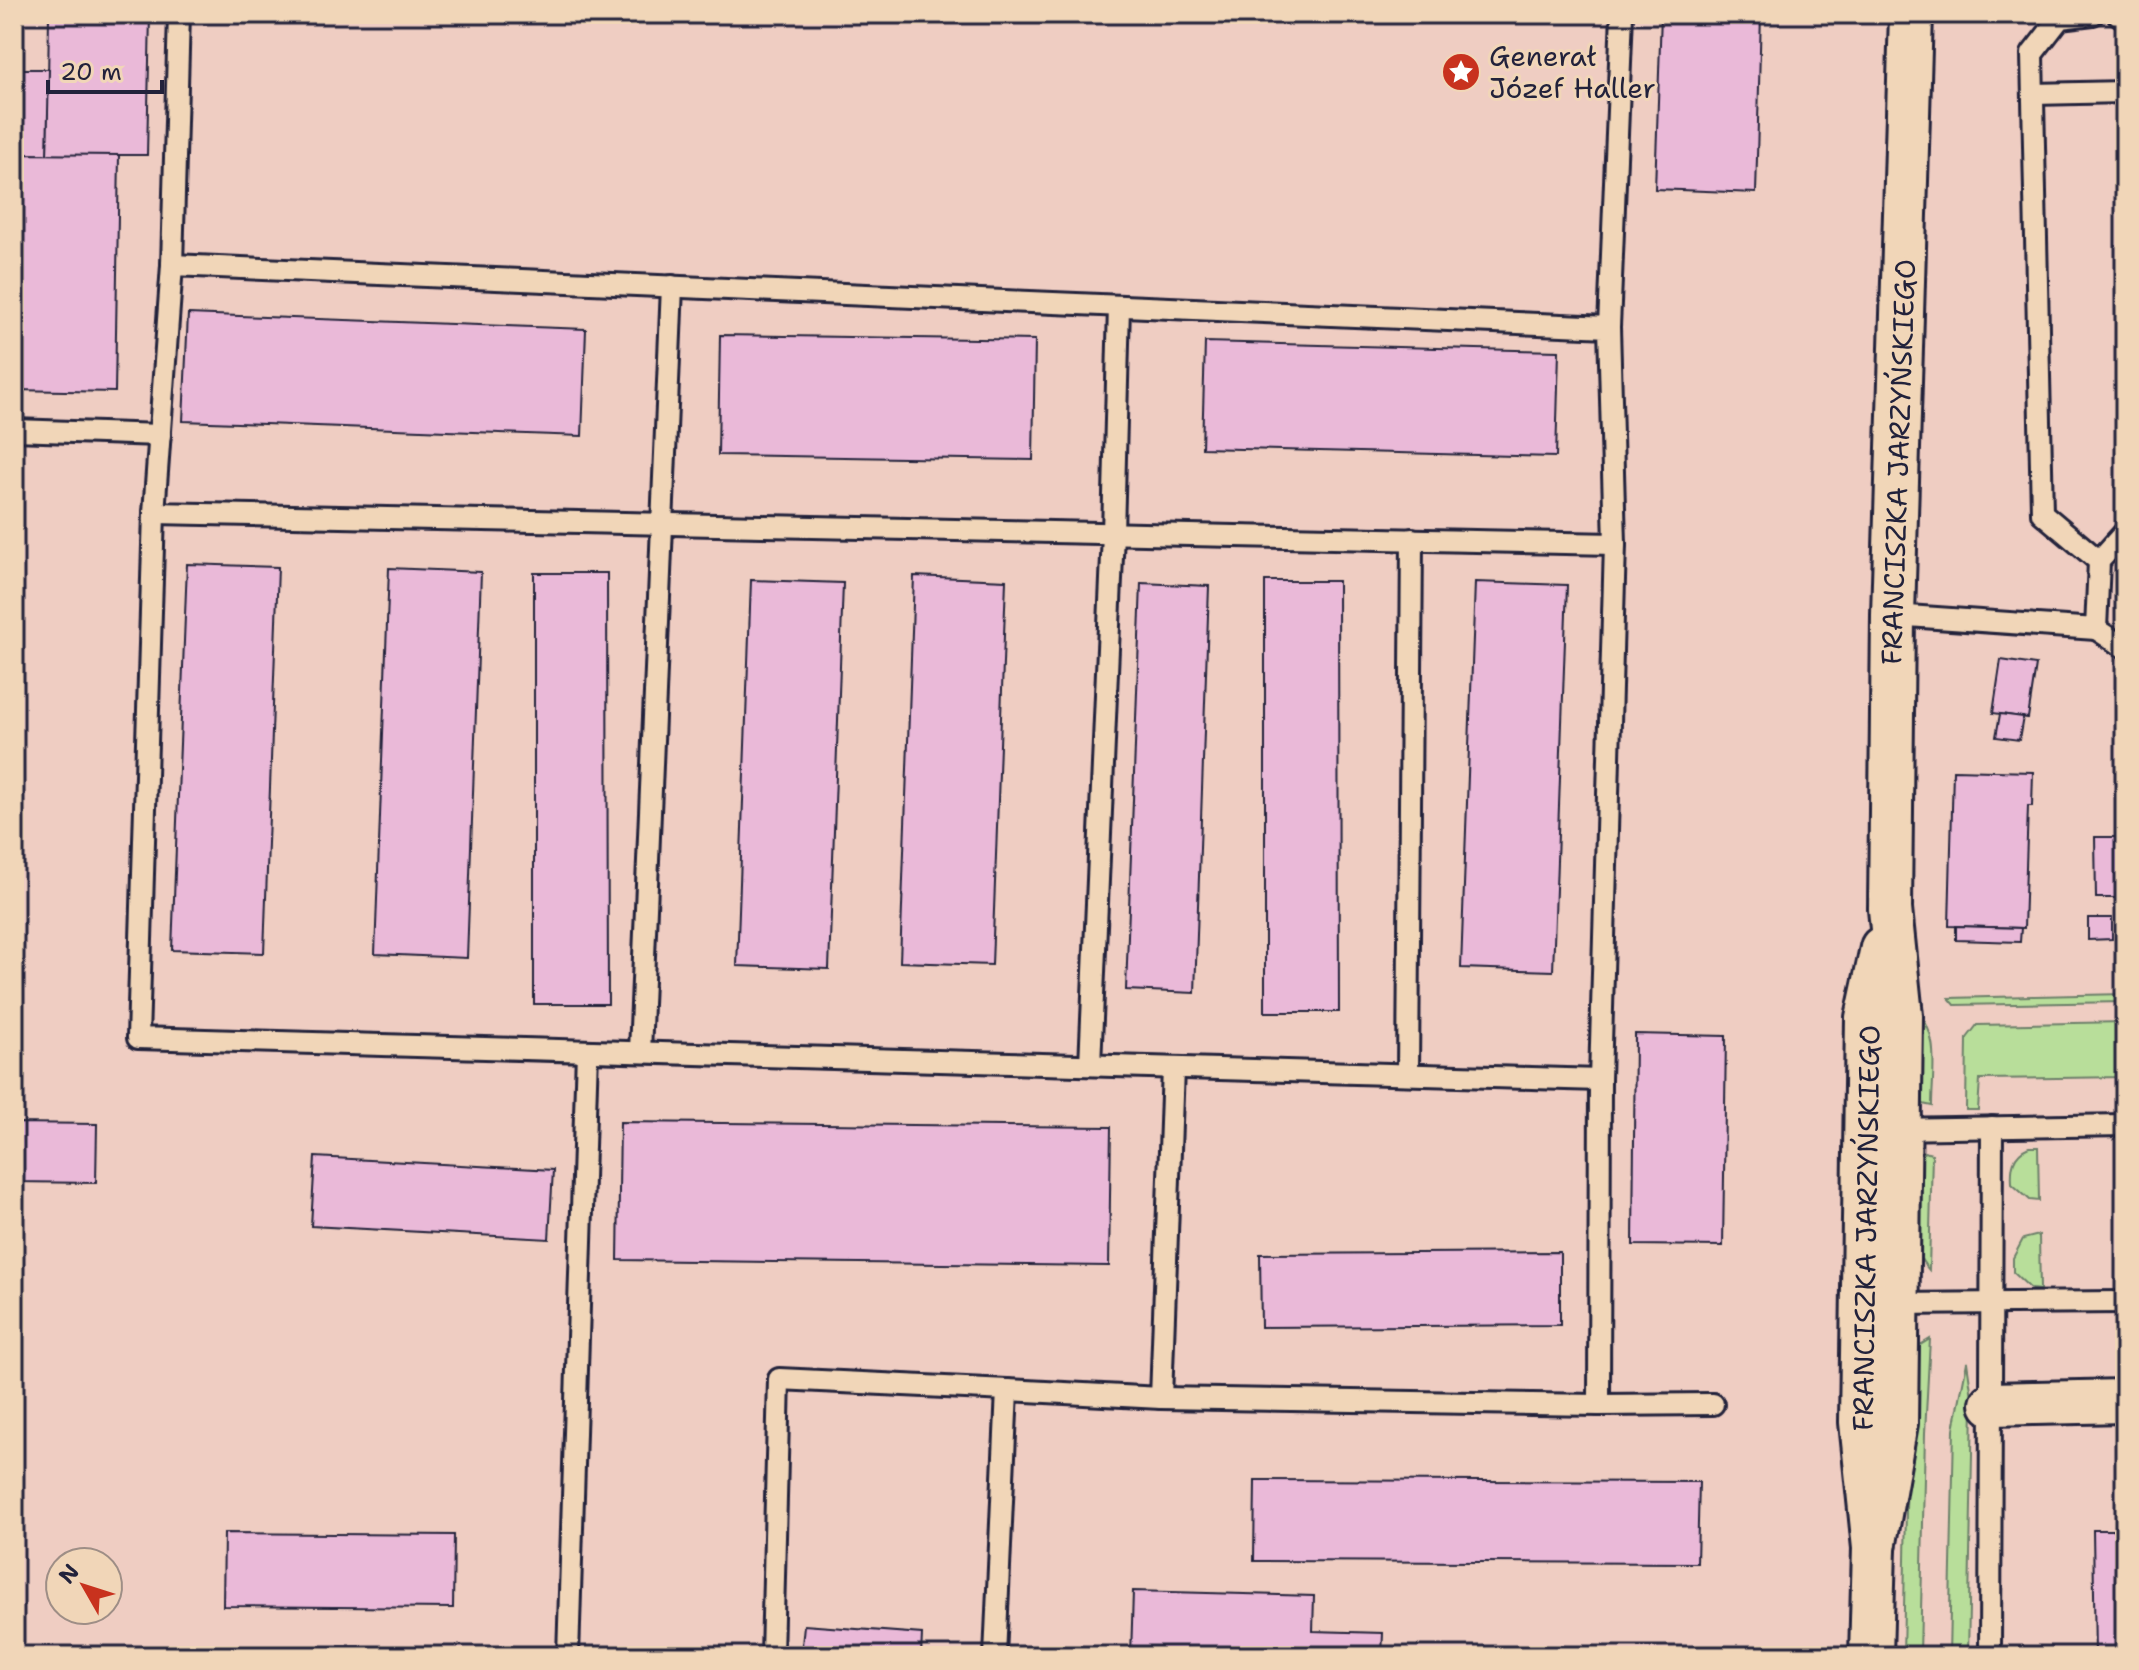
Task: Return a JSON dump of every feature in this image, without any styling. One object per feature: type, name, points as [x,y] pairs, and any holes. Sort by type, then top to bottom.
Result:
[{"type":"street","name":"FRANCISZKA JARZYŃSKIEGO","points":[[1871,1656],[1874,1548],[1896,1423],[1880,1304],[1883,1129],[1867,1018],[1890,909],[1893,615],[1911,14]]},
{"type":"street","points":[[1992,1404],[2125,1401]]},
{"type":"lane","points":[[179,14],[172,265],[154,513],[138,1038],[1600,1080]]},
{"type":"lane","points":[[1599,1405],[1600,1080],[1615,544],[1609,327],[1622,14]]},
{"type":"lane","points":[[2093,14],[2060,18],[2032,54],[2042,513],[2099,561]]},
{"type":"lane","points":[[2118,14],[2125,19]]},
{"type":"lane","points":[[2033,94],[2125,92]]},
{"type":"lane","points":[[172,265],[1609,327]]},
{"type":"lane","points":[[640,1052],[672,286]]},
{"type":"lane","points":[[1090,1065],[1113,533],[1119,306]]},
{"type":"lane","points":[[14,430],[160,435]]},
{"type":"lane","points":[[154,513],[1615,544]]},
{"type":"lane","points":[[2096,629],[2099,561],[2125,532]]},
{"type":"lane","points":[[1408,1074],[1412,539]]},
{"type":"lane","points":[[1893,615],[2096,629],[2125,648]]},
{"type":"lane","points":[[568,1656],[587,1051]]},
{"type":"lane","points":[[1161,1398],[1173,1068]]},
{"type":"lane","points":[[1883,1129],[2125,1125]]},
{"type":"lane","points":[[1990,1656],[1992,1127]]},
{"type":"lane","points":[[1880,1304],[2125,1302]]},
{"type":"lane","points":[[772,1656],[779,1379],[1161,1398],[1713,1404]]},
{"type":"lane","points":[[995,1656],[1007,1390]]},
{"type":"green space","points":[[2125,994],[2125,1002],[1955,1005],[1949,998]]},
{"type":"green space","points":[[1916,1010],[1929,1030],[1932,1042],[1932,1106],[1923,1104],[1917,1094]]},
{"type":"green space","points":[[2125,1022],[2125,1077],[1980,1079],[1978,1110],[1966,1110],[1967,1038],[1977,1025]]},
{"type":"green space","points":[[2029,1147],[2038,1147],[2039,1201],[2030,1200],[2012,1184],[2014,1162],[2019,1153]]},
{"type":"green space","points":[[1924,1152],[1932,1154],[1929,1270],[1915,1245],[1912,1231],[1915,1159]]},
{"type":"green space","points":[[2039,1235],[2040,1290],[2031,1289],[2013,1272],[2013,1258],[2023,1239]]},
{"type":"green space","points":[[1930,1339],[1920,1656],[1903,1656],[1909,1366],[1917,1347]]},
{"type":"green space","points":[[1967,1362],[1973,1404],[1968,1656],[1949,1656],[1954,1429]]},
{"type":"building","points":[[49,14],[150,14],[147,155],[47,155]]},
{"type":"building","points":[[1661,14],[1761,14],[1756,193],[1655,189]]},
{"type":"building","points":[[14,69],[49,69],[47,155],[14,154]]},
{"type":"building","points":[[14,154],[119,155],[115,392],[14,390]]},
{"type":"building","points":[[188,314],[586,329],[582,436],[183,421]]},
{"type":"building","points":[[720,335],[1035,340],[1033,460],[718,455]]},
{"type":"building","points":[[1205,342],[1559,351],[1556,457],[1202,448]]},
{"type":"building","points":[[187,564],[278,567],[264,953],[172,950]]},
{"type":"building","points":[[389,568],[481,572],[467,958],[375,954]]},
{"type":"building","points":[[534,573],[607,573],[608,1004],[534,1004]]},
{"type":"building","points":[[914,576],[1006,580],[992,965],[900,962]]},
{"type":"building","points":[[751,580],[843,583],[829,969],[737,966]]},
{"type":"building","points":[[1265,581],[1338,581],[1339,1012],[1265,1012]]},
{"type":"building","points":[[1475,582],[1567,585],[1553,971],[1461,968]]},
{"type":"building","points":[[1141,583],[1209,586],[1195,993],[1126,990]]},
{"type":"building","points":[[2001,660],[2036,665],[2028,718],[1993,713]]},
{"type":"building","points":[[2000,714],[2023,717],[2019,740],[1996,737]]},
{"type":"building","points":[[1953,770],[2033,772],[2032,806],[2028,806],[2024,928],[1949,926]]},
{"type":"building","points":[[2095,837],[2125,837],[2125,898],[2096,898]]},
{"type":"building","points":[[2088,918],[2112,918],[2112,939],[2088,940]]},
{"type":"building","points":[[1956,926],[2021,928],[2020,942],[1956,940]]},
{"type":"building","points":[[1635,1034],[1726,1036],[1723,1246],[1633,1245]]},
{"type":"building","points":[[620,1122],[1111,1127],[1109,1266],[618,1260]]},
{"type":"building","points":[[14,1123],[97,1124],[96,1183],[14,1182]]},
{"type":"building","points":[[315,1157],[553,1170],[549,1239],[311,1226]]},
{"type":"building","points":[[1560,1252],[1560,1325],[1261,1327],[1260,1254]]},
{"type":"building","points":[[1255,1480],[1699,1482],[1697,1563],[1254,1561]]},
{"type":"building","points":[[2093,1530],[2125,1530],[2125,1656],[2095,1656]]},
{"type":"building","points":[[224,1533],[454,1535],[453,1608],[223,1606]]},
{"type":"building","points":[[1133,1591],[1314,1596],[1313,1631],[1383,1633],[1382,1656],[1131,1656]]},
{"type":"building","points":[[804,1625],[922,1634],[921,1656],[801,1656]]},
{"type":"place","name":"Generał Józef Haller","points":[[1461,72]]}]
